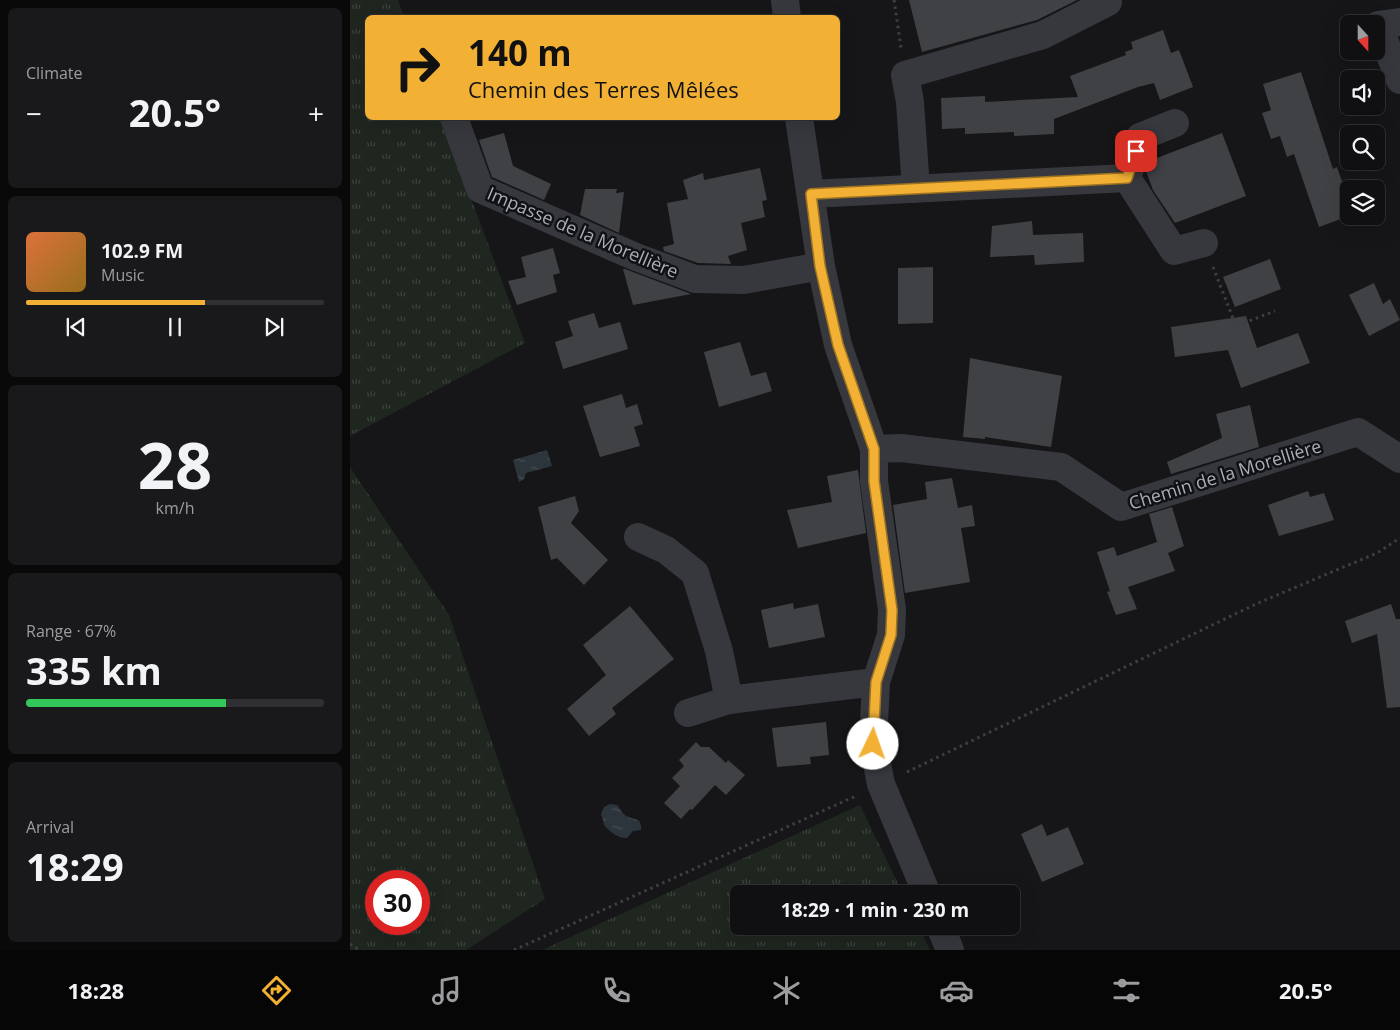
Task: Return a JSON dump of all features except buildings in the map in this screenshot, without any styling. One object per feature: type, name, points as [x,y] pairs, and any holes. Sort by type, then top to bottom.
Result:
[{"type":"street","points":[[785,0],[787,15]]},
{"type":"street","points":[[916,188],[910,102],[905,76],[1043,35],[1108,2]]},
{"type":"street","points":[[1400,22],[1378,25],[1400,80]]},
{"type":"street","name":"Impasse de la Morellière","points":[[455,120],[480,188],[636,257],[696,279],[744,280],[820,266]]},
{"type":"street","points":[[799,120],[820,266],[838,345],[874,449],[874,481],[892,610],[891,635],[876,682],[873,744],[881,784],[923,885]]},
{"type":"street","points":[[1127,178],[1140,137],[1175,123]]},
{"type":"street","points":[[811,194],[1127,178]]},
{"type":"street","points":[[1127,178],[1174,251],[1204,243]]},
{"type":"street","name":"Chemin de la Morellière","points":[[874,449],[901,448],[1061,467],[1121,507],[1358,432],[1400,459]]},
{"type":"street","points":[[638,537],[666,550],[696,572],[719,651],[729,700]]},
{"type":"street","points":[[688,713],[729,700],[876,682]]},
{"type":"street","points":[[944,935],[950,950]]},
{"type":"path","points":[[894,0],[905,76]]},
{"type":"path","points":[[1204,243],[1236,326],[1275,311]]},
{"type":"path","points":[[514,950],[881,784],[1256,604],[1377,553],[1400,538]]},
{"type":"path","points":[[350,944],[359,950]]},
{"type":"green space","points":[[350,0],[398,0],[403,15],[365,15],[365,120],[442,120],[525,343],[350,436]]},
{"type":"green space","points":[[350,467],[449,615],[545,899],[466,950],[350,950]]},
{"type":"green space","points":[[860,805],[899,885],[730,885],[730,935],[922,935],[930,950],[542,950]]},
{"type":"water","points":[[547,450],[552,466],[526,473],[524,479],[519,482],[513,460]]},
{"type":"water","points":[[610,804],[617,805],[625,815],[638,821],[641,830],[633,831],[627,838],[618,836],[610,831],[604,825],[601,814],[604,807]]},
{"type":"route","points":[[873,744],[876,682],[891,635],[892,610],[874,481],[874,449],[838,345],[820,266],[811,194],[1127,178],[1136,151]]}]
